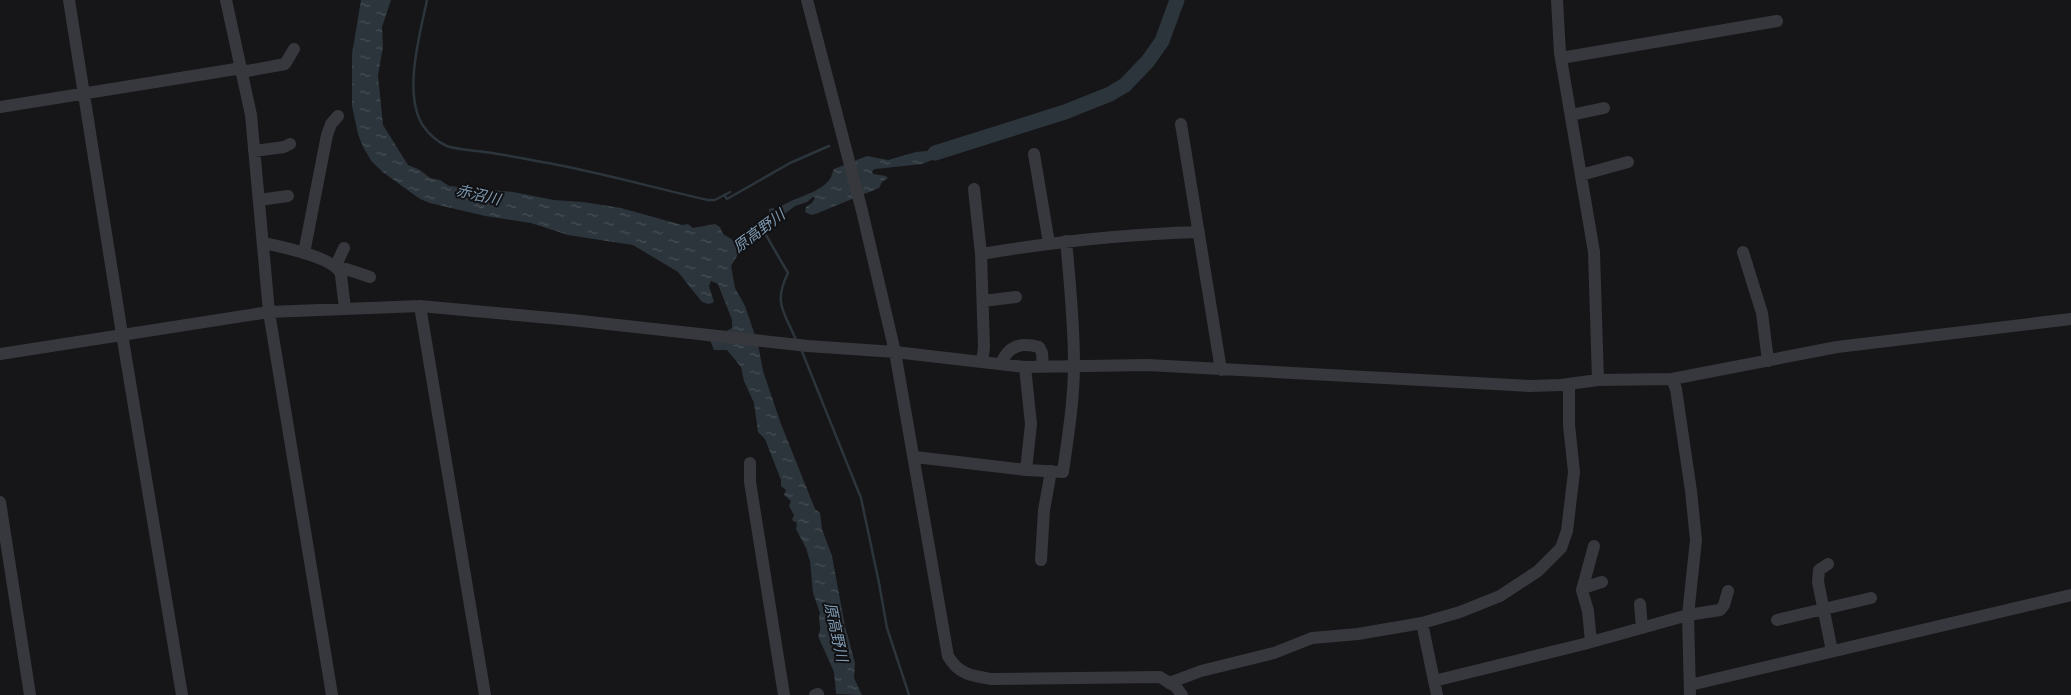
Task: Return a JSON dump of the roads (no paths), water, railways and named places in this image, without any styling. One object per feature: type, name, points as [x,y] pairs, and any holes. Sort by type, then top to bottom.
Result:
[{"type":"street","points":[[69,0],[182,695]]},
{"type":"street","points":[[226,0],[251,116],[269,312],[332,695]]},
{"type":"street","points":[[807,0],[848,155],[895,352],[948,656],[954,666],[964,672],[991,679],[1160,678],[1176,687],[1182,695]]},
{"type":"street","points":[[1557,0],[1561,58],[1594,252],[1598,380]]},
{"type":"street","points":[[1561,58],[1777,21]]},
{"type":"street","points":[[0,107],[285,64],[294,49]]},
{"type":"street","points":[[1571,115],[1604,108]]},
{"type":"street","points":[[304,253],[327,135],[331,124],[338,116]]},
{"type":"street","points":[[1181,124],[1221,370]]},
{"type":"street","points":[[254,151],[284,147],[290,144]]},
{"type":"street","points":[[1034,154],[1050,243]]},
{"type":"street","points":[[1581,176],[1628,162]]},
{"type":"street","points":[[974,189],[981,254],[984,346],[982,362]]},
{"type":"street","points":[[259,200],[288,196]]},
{"type":"street","points":[[981,254],[1066,241],[1150,233],[1199,232]]},
{"type":"street","points":[[914,457],[1026,470],[1063,472],[1072,406],[1074,366],[1074,332],[1066,241]]},
{"type":"street","points":[[263,244],[304,253],[338,267],[370,277]]},
{"type":"street","points":[[344,248],[338,267],[344,309]]},
{"type":"street","points":[[1743,252],[1762,313],[1768,361]]},
{"type":"street","points":[[983,301],[1016,296]]},
{"type":"street","points":[[0,354],[269,312],[420,306],[572,320],[692,335],[895,352],[1025,367],[1148,366],[1529,386],[1598,380],[1672,379],[1839,346],[2071,319]]},
{"type":"street","points":[[420,306],[485,695]]},
{"type":"street","points":[[1001,364],[1008,352],[1016,346],[1036,346],[1041,349],[1043,366]]},
{"type":"street","points":[[1025,367],[1031,424],[1026,470]]},
{"type":"street","points":[[1672,379],[1676,389],[1696,540],[1688,615],[1690,690],[1832,651],[2071,595]]},
{"type":"street","points":[[1169,683],[1201,671],[1274,653],[1312,638],[1358,634],[1422,623],[1460,612],[1500,596],[1538,571],[1561,548],[1567,531],[1574,472],[1569,425],[1569,384]]},
{"type":"street","points":[[750,463],[750,482],[784,695]]},
{"type":"street","points":[[1041,560],[1044,510],[1051,471]]},
{"type":"street","points":[[0,502],[30,695]]},
{"type":"street","points":[[1591,642],[1588,611],[1582,595],[1594,546]]},
{"type":"street","points":[[1828,564],[1819,570],[1818,574],[1819,593],[1832,651]]},
{"type":"street","points":[[1583,588],[1602,582]]},
{"type":"street","points":[[1434,681],[1591,642],[1688,615],[1723,608],[1728,591]]},
{"type":"street","points":[[1777,620],[1871,598]]},
{"type":"street","points":[[1640,604],[1642,628]]},
{"type":"street","points":[[1422,623],[1437,695]]},
{"type":"water","name":"赤沼川","points":[[361,0],[391,0],[382,27],[383,47],[378,75],[383,125],[408,165],[420,170],[430,178],[440,180],[449,186],[513,192],[554,200],[621,208],[682,225],[688,224],[693,228],[715,224],[720,227],[723,234],[736,242],[742,239],[750,226],[763,221],[769,216],[769,209],[773,208],[776,210],[819,189],[830,179],[834,169],[867,156],[888,160],[916,152],[937,150],[963,141],[937,158],[922,164],[875,169],[872,171],[873,174],[888,178],[882,182],[879,188],[818,213],[811,215],[805,212],[806,207],[815,198],[813,197],[807,202],[795,206],[766,228],[754,242],[740,251],[731,266],[735,288],[745,306],[758,344],[763,371],[781,424],[815,509],[820,513],[822,529],[832,556],[845,626],[855,663],[854,678],[862,695],[836,694],[834,672],[818,636],[820,613],[813,593],[810,561],[806,548],[796,529],[797,523],[792,520],[794,515],[789,506],[791,501],[784,495],[786,490],[781,486],[781,480],[765,439],[758,432],[754,403],[744,381],[741,367],[727,350],[714,350],[710,340],[732,328],[732,320],[718,284],[711,281],[709,286],[714,302],[709,304],[702,302],[678,272],[633,245],[568,235],[531,223],[485,216],[430,203],[420,199],[384,173],[372,162],[363,147],[352,106],[352,54]]},
{"type":"waterway","points":[[427,0],[417,47],[413,82],[414,99],[424,127],[440,142],[456,148],[501,154],[568,167],[708,200],[715,200],[730,192]]},
{"type":"waterway","name":"原高野川","points":[[935,153],[1065,112],[1110,94],[1125,85],[1148,61],[1162,41],[1177,0]]},
{"type":"waterway","points":[[724,195],[727,199],[790,163],[829,146]]},
{"type":"waterway","points":[[763,230],[788,273],[781,292],[781,300],[784,314],[796,340]]},
{"type":"waterway","points":[[801,349],[861,498],[887,628],[909,695]]}]
